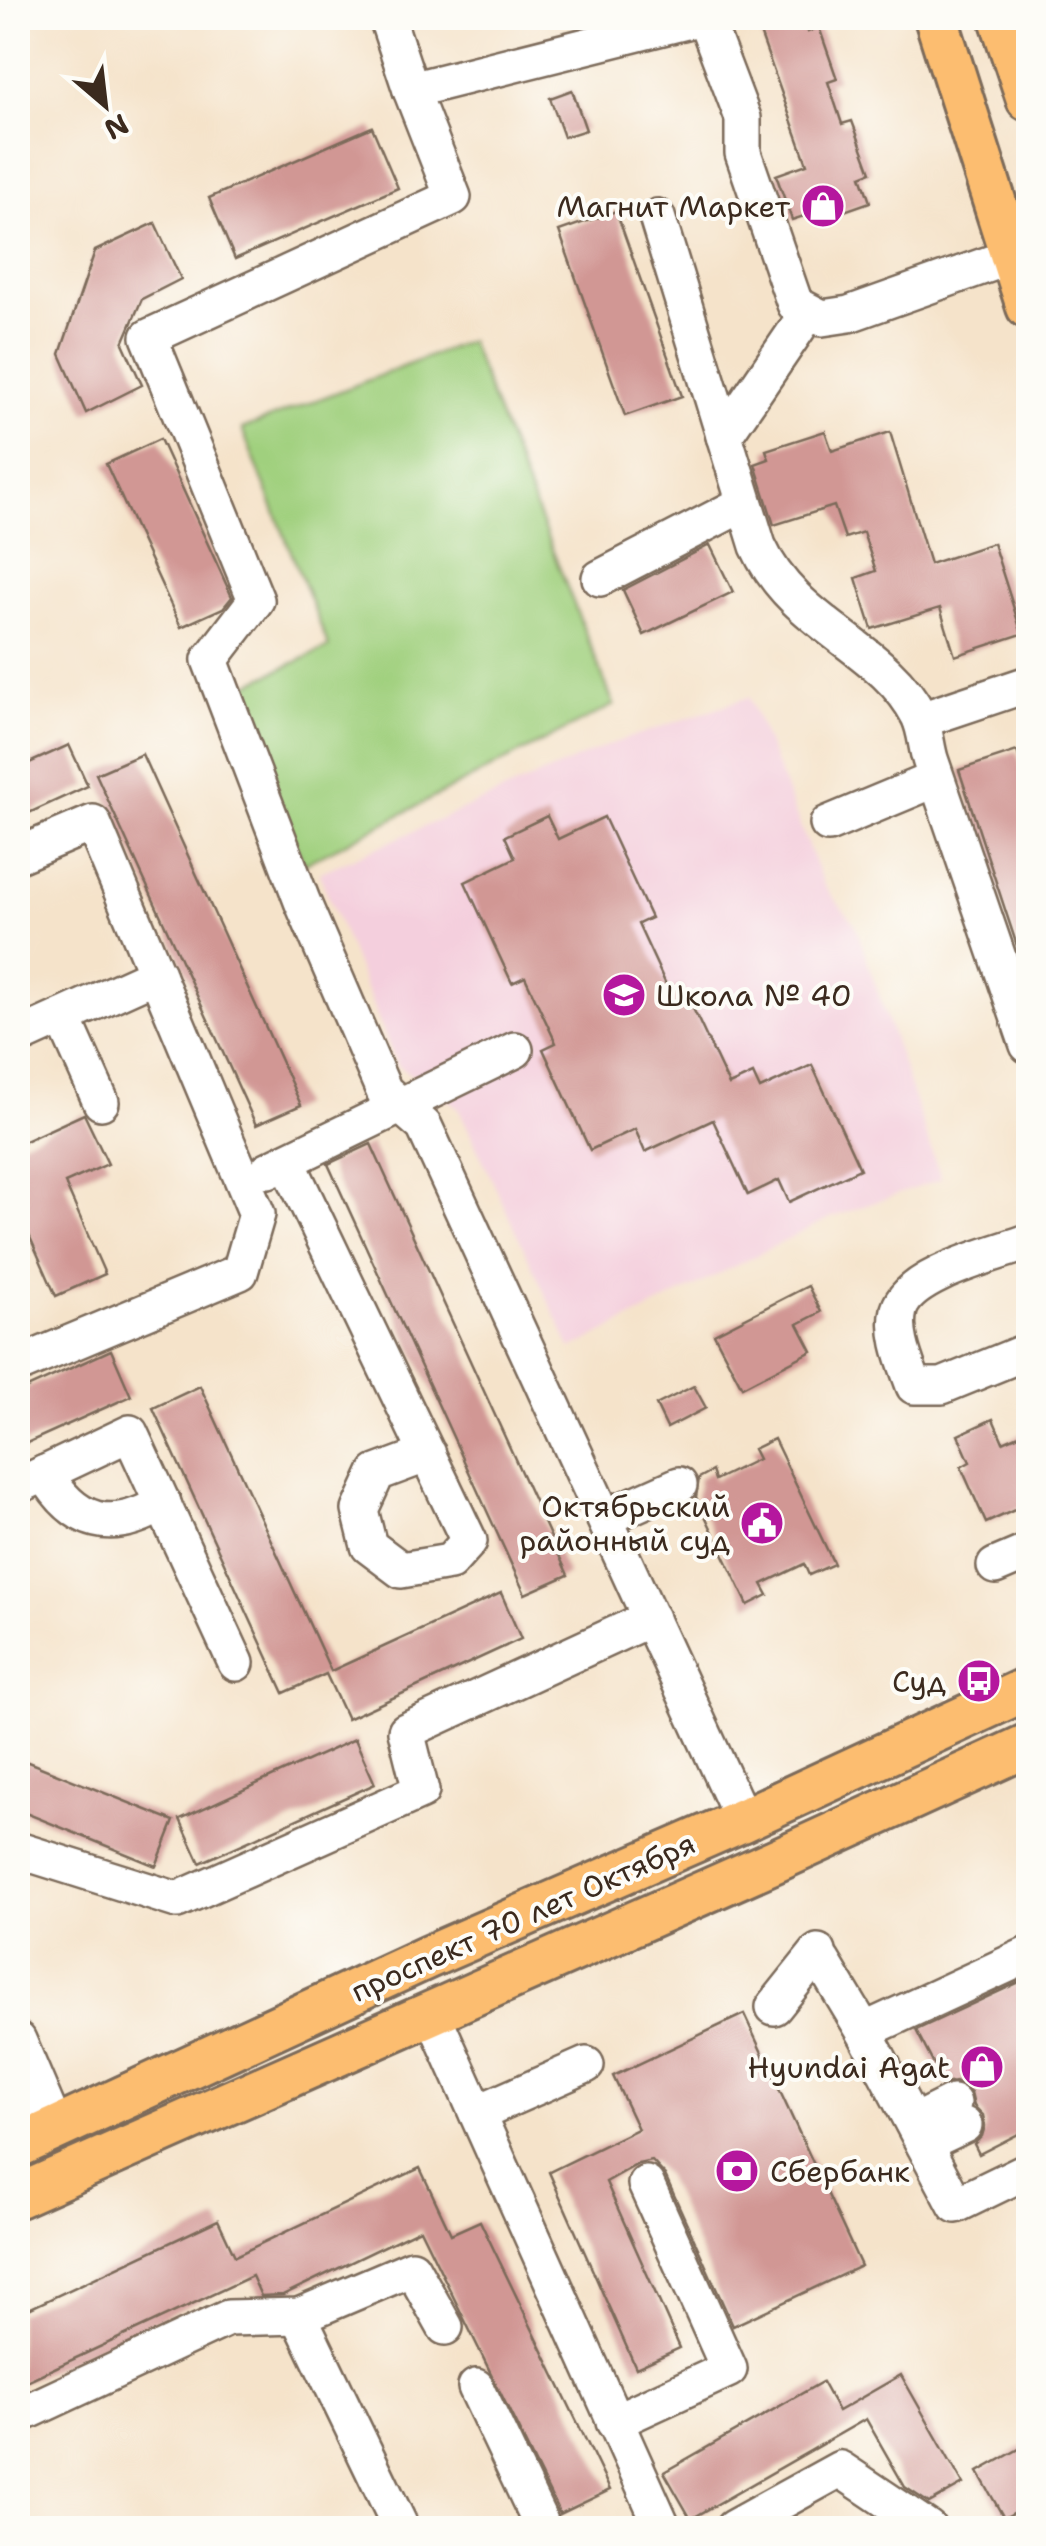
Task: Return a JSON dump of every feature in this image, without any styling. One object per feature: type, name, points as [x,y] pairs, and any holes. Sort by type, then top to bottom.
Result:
[{"type":"main road","points":[[936,18],[1028,307]]},
{"type":"main road","points":[[1002,18],[1028,100]]},
{"type":"main road","name":"проспект 70 лет Октября","points":[[18,2146],[1028,1688]]},
{"type":"main road","name":"проспект 70 лет Октября","points":[[18,2196],[1028,1745]]},
{"type":"main road","points":[[743,1820],[777,1860]]},
{"type":"main road","points":[[409,1966],[432,2013]]},
{"type":"main road","points":[[56,2129],[76,2170]]},
{"type":"lane","points":[[387,18],[453,197],[148,336],[256,600],[210,660],[302,900],[376,1073],[384,1090],[424,1126],[743,1820]]},
{"type":"lane","points":[[411,90],[701,18],[742,118],[743,153],[795,304],[822,318],[850,314],[1012,256]]},
{"type":"lane","points":[[657,217],[758,546],[779,583],[797,604],[870,660],[897,686],[921,720],[936,779],[1028,1046]]},
{"type":"lane","points":[[724,436],[808,313]]},
{"type":"lane","points":[[600,578],[743,504]]},
{"type":"lane","points":[[921,720],[1028,684]]},
{"type":"lane","points":[[828,824],[936,779]]},
{"type":"lane","points":[[18,856],[93,823],[258,1214],[240,1272],[18,1365]]},
{"type":"lane","points":[[18,1037],[157,974]]},
{"type":"lane","points":[[63,1016],[100,1102]]},
{"type":"lane","points":[[244,1181],[514,1050]]},
{"type":"lane","points":[[287,1161],[428,1454]]},
{"type":"lane","points":[[1028,1242],[919,1269],[900,1307],[898,1339],[914,1386],[942,1386],[1028,1351]]},
{"type":"lane","points":[[31,1479],[130,1433],[236,1663]]},
{"type":"lane","points":[[31,1479],[82,1515],[110,1522],[138,1518],[163,1503]]},
{"type":"lane","points":[[604,1518],[679,1485]]},
{"type":"lane","points":[[995,1566],[1028,1552]]},
{"type":"lane","points":[[18,1850],[177,1900],[421,1791],[406,1731],[650,1618]]},
{"type":"lane","points":[[864,2031],[1028,1956]]},
{"type":"lane","points":[[774,2007],[820,1957],[956,2205],[1028,2170]]},
{"type":"lane","points":[[432,2013],[614,2422],[648,2524]]},
{"type":"lane","points":[[18,2040],[56,2129]]},
{"type":"lane","points":[[477,2112],[586,2065]]},
{"type":"lane","points":[[918,2134],[958,2114]]},
{"type":"lane","points":[[614,2422],[729,2369],[646,2184]]},
{"type":"lane","points":[[18,2416],[228,2318],[300,2316],[412,2268],[445,2326]]},
{"type":"lane","points":[[300,2316],[401,2528]]},
{"type":"lane","points":[[476,2387],[544,2528]]},
{"type":"lane","points":[[733,2528],[840,2469],[928,2528]]},
{"type":"shaded area","name":"Школа № 40","points":[[749,697],[824,886],[855,924],[941,1179],[830,1218],[571,1349],[458,1107],[397,1065],[319,873],[611,744]]},
{"type":"green space","points":[[469,341],[614,705],[304,864],[231,692],[329,647],[242,429]]},
{"type":"building","points":[[803,18],[808,32],[819,27],[837,79],[828,82],[842,124],[852,121],[871,172],[861,176],[870,202],[816,221],[813,213],[792,220],[776,175],[807,164],[759,30]]},
{"type":"building","points":[[572,90],[586,130],[564,137],[550,98]]},
{"type":"building","points":[[372,127],[398,188],[235,259],[209,198]]},
{"type":"building","points":[[616,211],[682,396],[625,416],[559,231]]},
{"type":"building","points":[[155,223],[181,279],[142,299],[123,343],[142,385],[86,413],[60,354],[95,251]]},
{"type":"building","points":[[825,431],[832,451],[890,432],[930,564],[993,543],[1022,634],[955,656],[940,608],[872,629],[856,578],[876,571],[863,532],[845,538],[834,506],[774,525],[755,464],[769,459],[766,450]]},
{"type":"building","points":[[160,439],[232,597],[223,608],[181,627],[106,464]]},
{"type":"building","points":[[710,545],[733,592],[644,635],[623,590]]},
{"type":"building","points":[[69,745],[88,786],[18,818],[18,768]]},
{"type":"building","points":[[1017,751],[1028,786],[1025,970],[959,770]]},
{"type":"building","points":[[142,754],[301,1105],[256,1125],[96,774]]},
{"type":"building","points":[[547,816],[558,839],[604,817],[651,918],[638,924],[669,991],[682,985],[729,1085],[753,1074],[760,1089],[812,1065],[860,1169],[789,1202],[779,1180],[748,1195],[713,1120],[645,1152],[635,1129],[590,1150],[543,1049],[556,1043],[525,977],[512,983],[465,882],[515,858],[505,836]]},
{"type":"building","points":[[84,1114],[108,1164],[65,1183],[105,1274],[56,1296],[18,1210],[18,1144]]},
{"type":"building","points":[[371,1144],[568,1575],[525,1594],[328,1164]]},
{"type":"building","points":[[808,1286],[821,1312],[798,1324],[812,1351],[742,1387],[714,1334]]},
{"type":"building","points":[[111,1350],[131,1396],[18,1447],[18,1392]]},
{"type":"building","points":[[200,1386],[331,1671],[501,1593],[521,1639],[347,1719],[326,1674],[284,1693],[153,1408]]},
{"type":"building","points":[[694,1386],[706,1408],[667,1428],[656,1405]]},
{"type":"building","points":[[993,1419],[1003,1442],[1028,1431],[1028,1504],[986,1523],[961,1467],[970,1462],[958,1435]]},
{"type":"building","name":"Октябрьский районный суд","points":[[774,1439],[834,1564],[809,1575],[804,1564],[762,1584],[768,1595],[748,1605],[696,1497],[699,1478],[712,1471],[715,1480],[758,1459],[753,1449]]},
{"type":"building","points":[[355,1739],[375,1784],[200,1863],[180,1819]]},
{"type":"building","points":[[18,1758],[174,1821],[156,1866],[18,1810]]},
{"type":"building","name":"Hyundai Agat","points":[[1028,1978],[1028,2129],[979,2154],[974,2144],[982,2136],[983,2115],[974,2106],[971,2093],[955,2082],[944,2084],[916,2030]]},
{"type":"building","name":"Сбербанк","points":[[744,2014],[861,2266],[733,2326],[665,2175],[652,2161],[638,2164],[606,2182],[680,2348],[636,2368],[549,2172],[638,2129],[613,2076]]},
{"type":"building","points":[[420,2168],[451,2234],[480,2221],[610,2490],[560,2514],[420,2229],[283,2295],[261,2296],[252,2276],[18,2385],[18,2314],[218,2220],[235,2256]]},
{"type":"building","points":[[901,2375],[963,2484],[929,2503],[905,2487],[866,2419],[691,2519],[664,2472],[822,2382],[838,2411]]},
{"type":"building","points":[[1028,2444],[1028,2505],[1004,2518],[978,2472]]},
{"type":"place","name":"Магнит Маркет","points":[[823,206]]},
{"type":"place","name":"Школа № 40","points":[[624,995]]},
{"type":"place","name":"Октябрьский районный суд","points":[[762,1523]]},
{"type":"place","name":"Суд","points":[[979,1681]]},
{"type":"place","name":"Hyundai Agat","points":[[982,2067]]},
{"type":"place","name":"Сбербанк","points":[[737,2171]]}]
